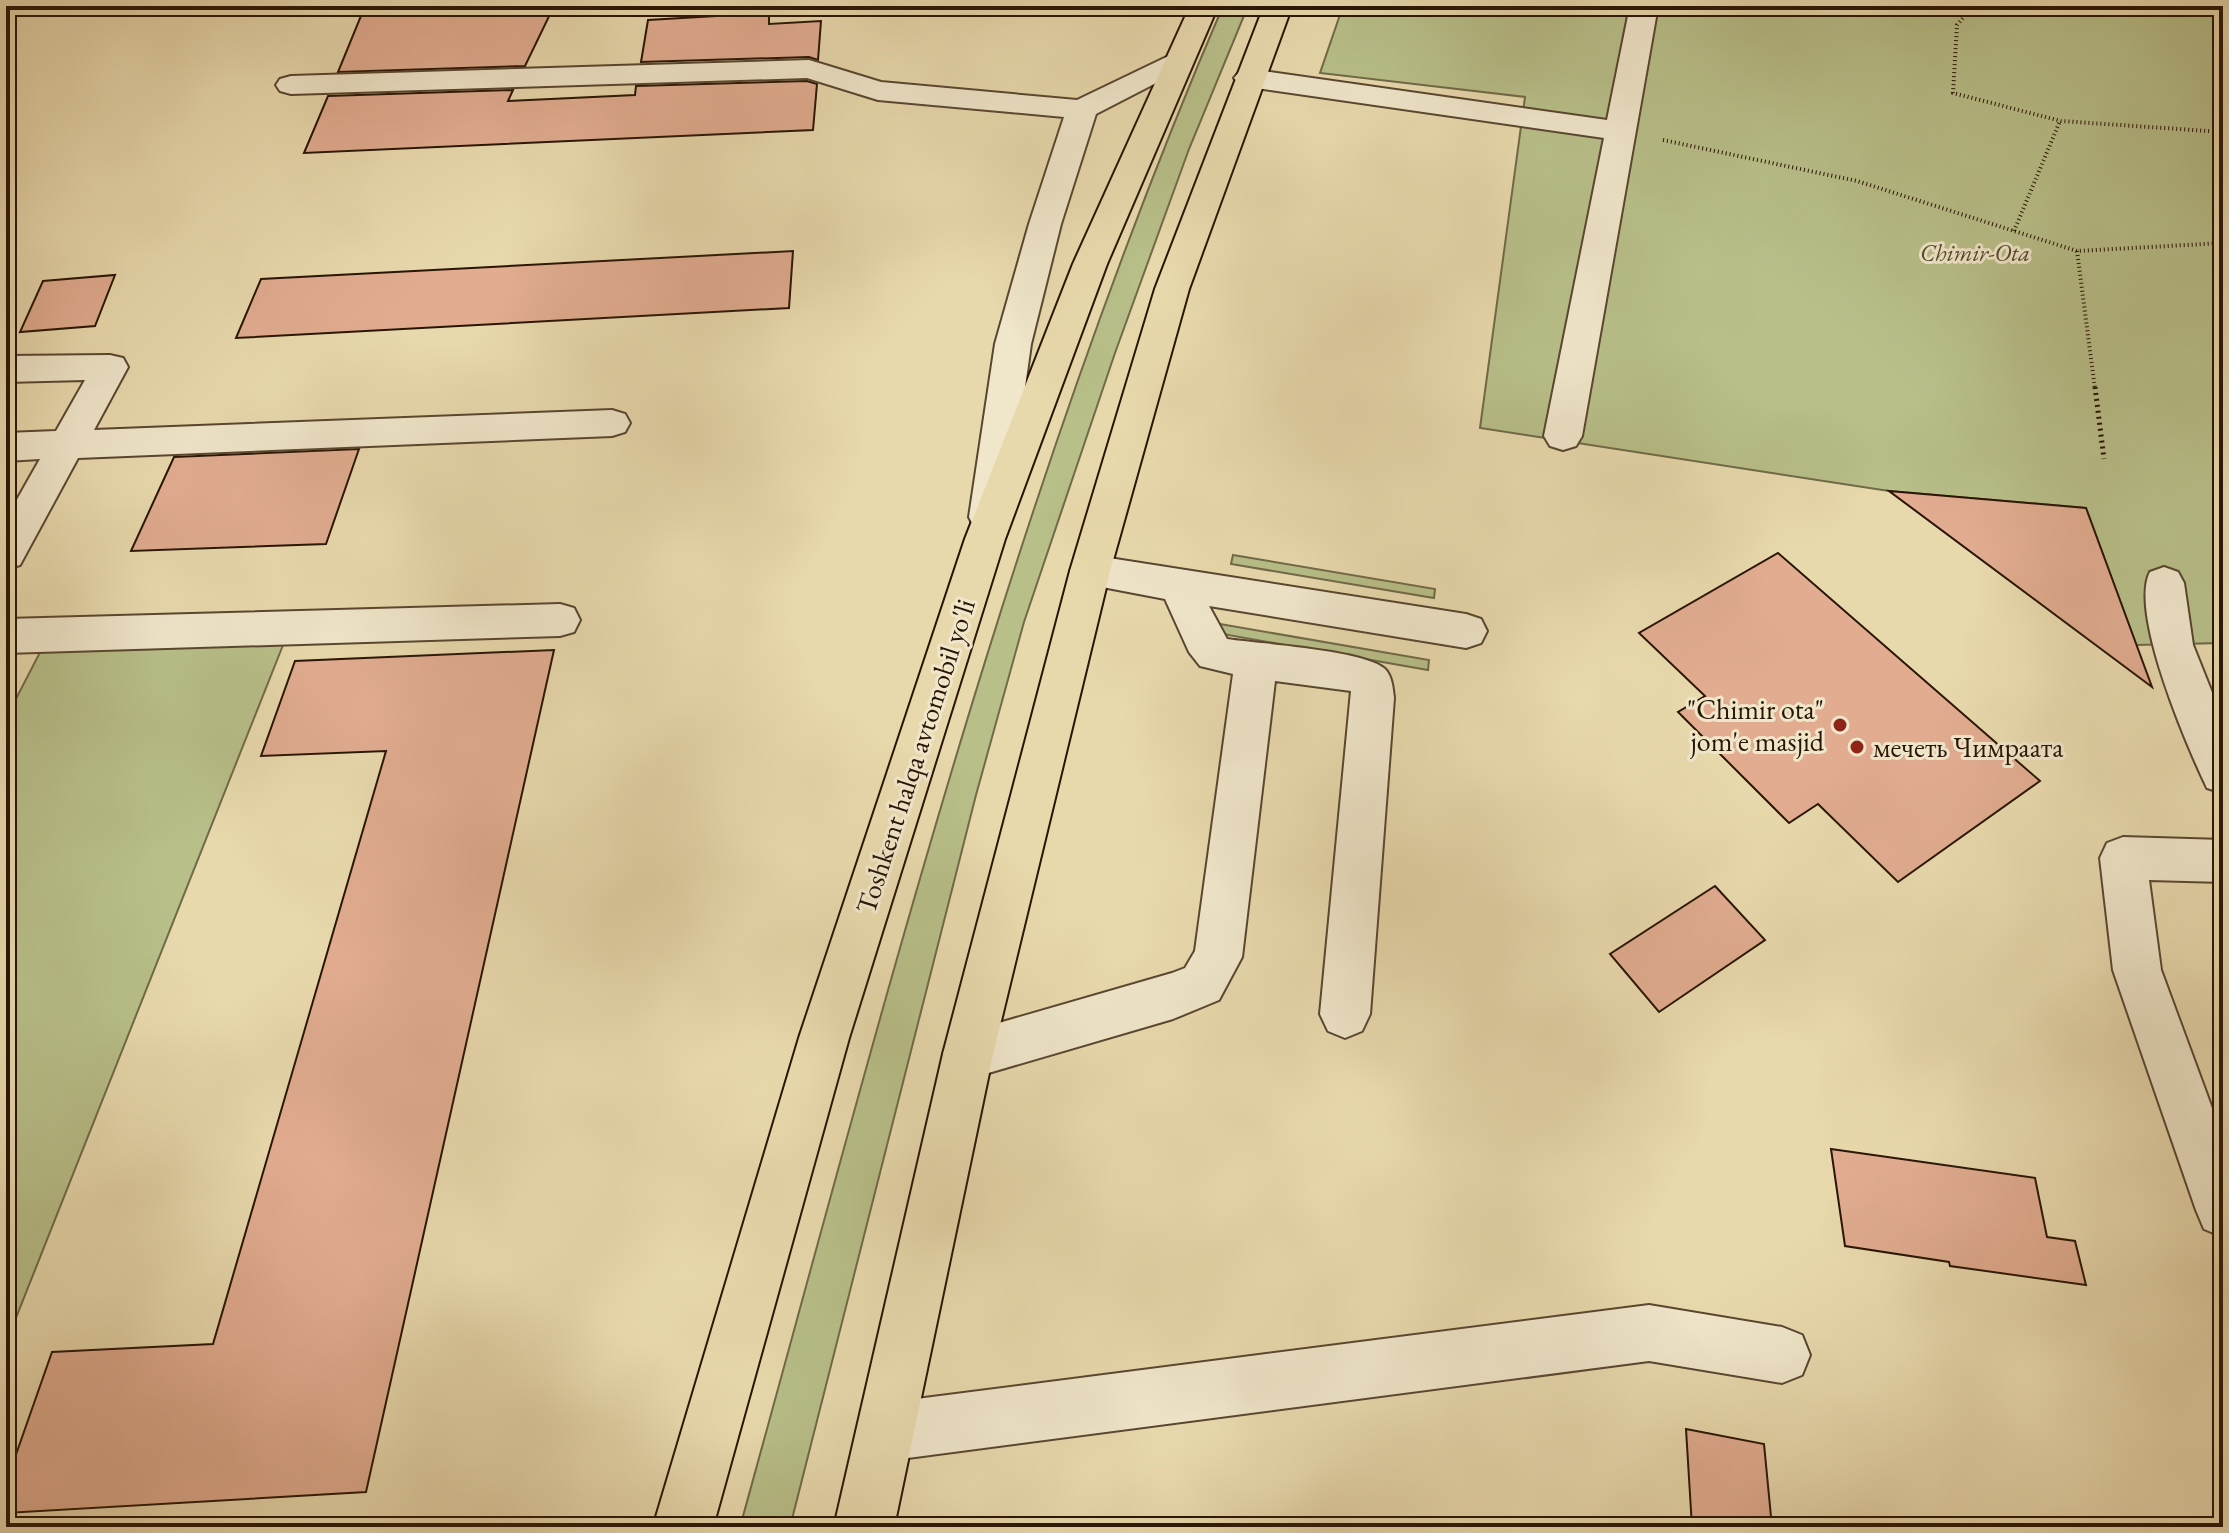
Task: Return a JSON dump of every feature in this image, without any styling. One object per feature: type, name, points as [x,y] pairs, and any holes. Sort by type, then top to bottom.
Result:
[{"type":"highway","name":"Toshkent halqa avtomobil yo'li","points":[[683,1527],[824,1038],[985,539],[1090,264],[1204,6]]},
{"type":"highway","points":[[864,1527],[968,1054],[1090,571],[1172,289],[1278,6]]},
{"type":"lane","points":[[1563,436],[1644,6]]},
{"type":"lane","points":[[291,85],[809,69],[878,91],[1082,109],[1179,60]]},
{"type":"lane","points":[[1249,78],[1622,131]]},
{"type":"lane","points":[[985,539],[1013,344],[1045,224],[1082,109]]},
{"type":"lane","points":[[6,369],[110,367],[6,554]]},
{"type":"lane","points":[[6,447],[68,442],[612,423]]},
{"type":"lane","points":[[1090,571],[1466,631]]},
{"type":"lane","points":[[2164,583],[2172,645],[2223,774]]},
{"type":"lane","points":[[1180,586],[1204,640],[1215,654],[1357,674],[1371,682],[1373,698],[1345,1014]]},
{"type":"lane","points":[[6,636],[560,620]]},
{"type":"lane","points":[[968,1054],[1173,996],[1202,984],[1218,957],[1256,661]]},
{"type":"lane","points":[[2223,861],[2123,858],[2137,970],[2223,1210]]},
{"type":"lane","points":[[885,1432],[1649,1333],[1782,1355]]},
{"type":"path","points":[[1973,6],[1957,25],[1953,93],[2061,121],[2223,132]]},
{"type":"path","points":[[2014,231],[2061,121]]},
{"type":"path","points":[[1622,131],[1857,181],[2077,251],[2223,243]]},
{"type":"path","points":[[2077,251],[2104,459]]},
{"type":"green space","points":[[1223,6],[1248,6],[1189,149],[1115,353],[1024,622],[976,795],[790,1527],[740,1527],[900,950],[1015,567],[1078,378],[1147,191]]},
{"type":"green space","name":"Chimir-Ota","points":[[1343,6],[2223,6],[2223,643],[2136,645],[2086,508],[1889,491],[1480,428],[1525,97],[1320,73]]},
{"type":"green space","points":[[1233,555],[1435,589],[1434,598],[1231,564]]},
{"type":"green space","points":[[1220,624],[1429,660],[1428,670],[1217,633]]},
{"type":"green space","points":[[289,630],[6,1343],[6,718],[50,633]]},
{"type":"building","points":[[365,6],[554,6],[525,66],[338,72]]},
{"type":"building","points":[[769,13],[769,24],[821,21],[818,60],[809,57],[641,62],[648,20]]},
{"type":"building","points":[[807,81],[817,84],[813,130],[304,153],[328,96],[513,90],[508,101],[635,95],[636,86]]},
{"type":"building","points":[[793,251],[789,308],[236,338],[261,279]]},
{"type":"building","points":[[115,275],[95,326],[20,332],[43,281]]},
{"type":"building","points":[[359,449],[326,544],[131,551],[174,457]]},
{"type":"building","points":[[1889,491],[2086,508],[2152,687]]},
{"type":"building","name":"мечеть Чимраата","points":[[1778,553],[2040,781],[1898,882],[1818,804],[1789,823],[1678,712],[1705,696],[1639,633]]},
{"type":"building","points":[[554,650],[366,1492],[6,1513],[6,1483],[52,1352],[213,1344],[386,751],[261,756],[295,661]]},
{"type":"building","points":[[1715,886],[1765,940],[1659,1012],[1610,954]]},
{"type":"building","points":[[1831,1149],[2035,1178],[2047,1237],[2075,1241],[2086,1285],[1950,1266],[1949,1262],[1845,1246]]},
{"type":"building","points":[[1686,1429],[1764,1444],[1772,1527],[1692,1527]]},
{"type":"place","name":"\"Chimir ota\" jom'e masjid","points":[[1840,725]]},
{"type":"place","name":"мечеть Чимраата","points":[[1857,747]]}]
